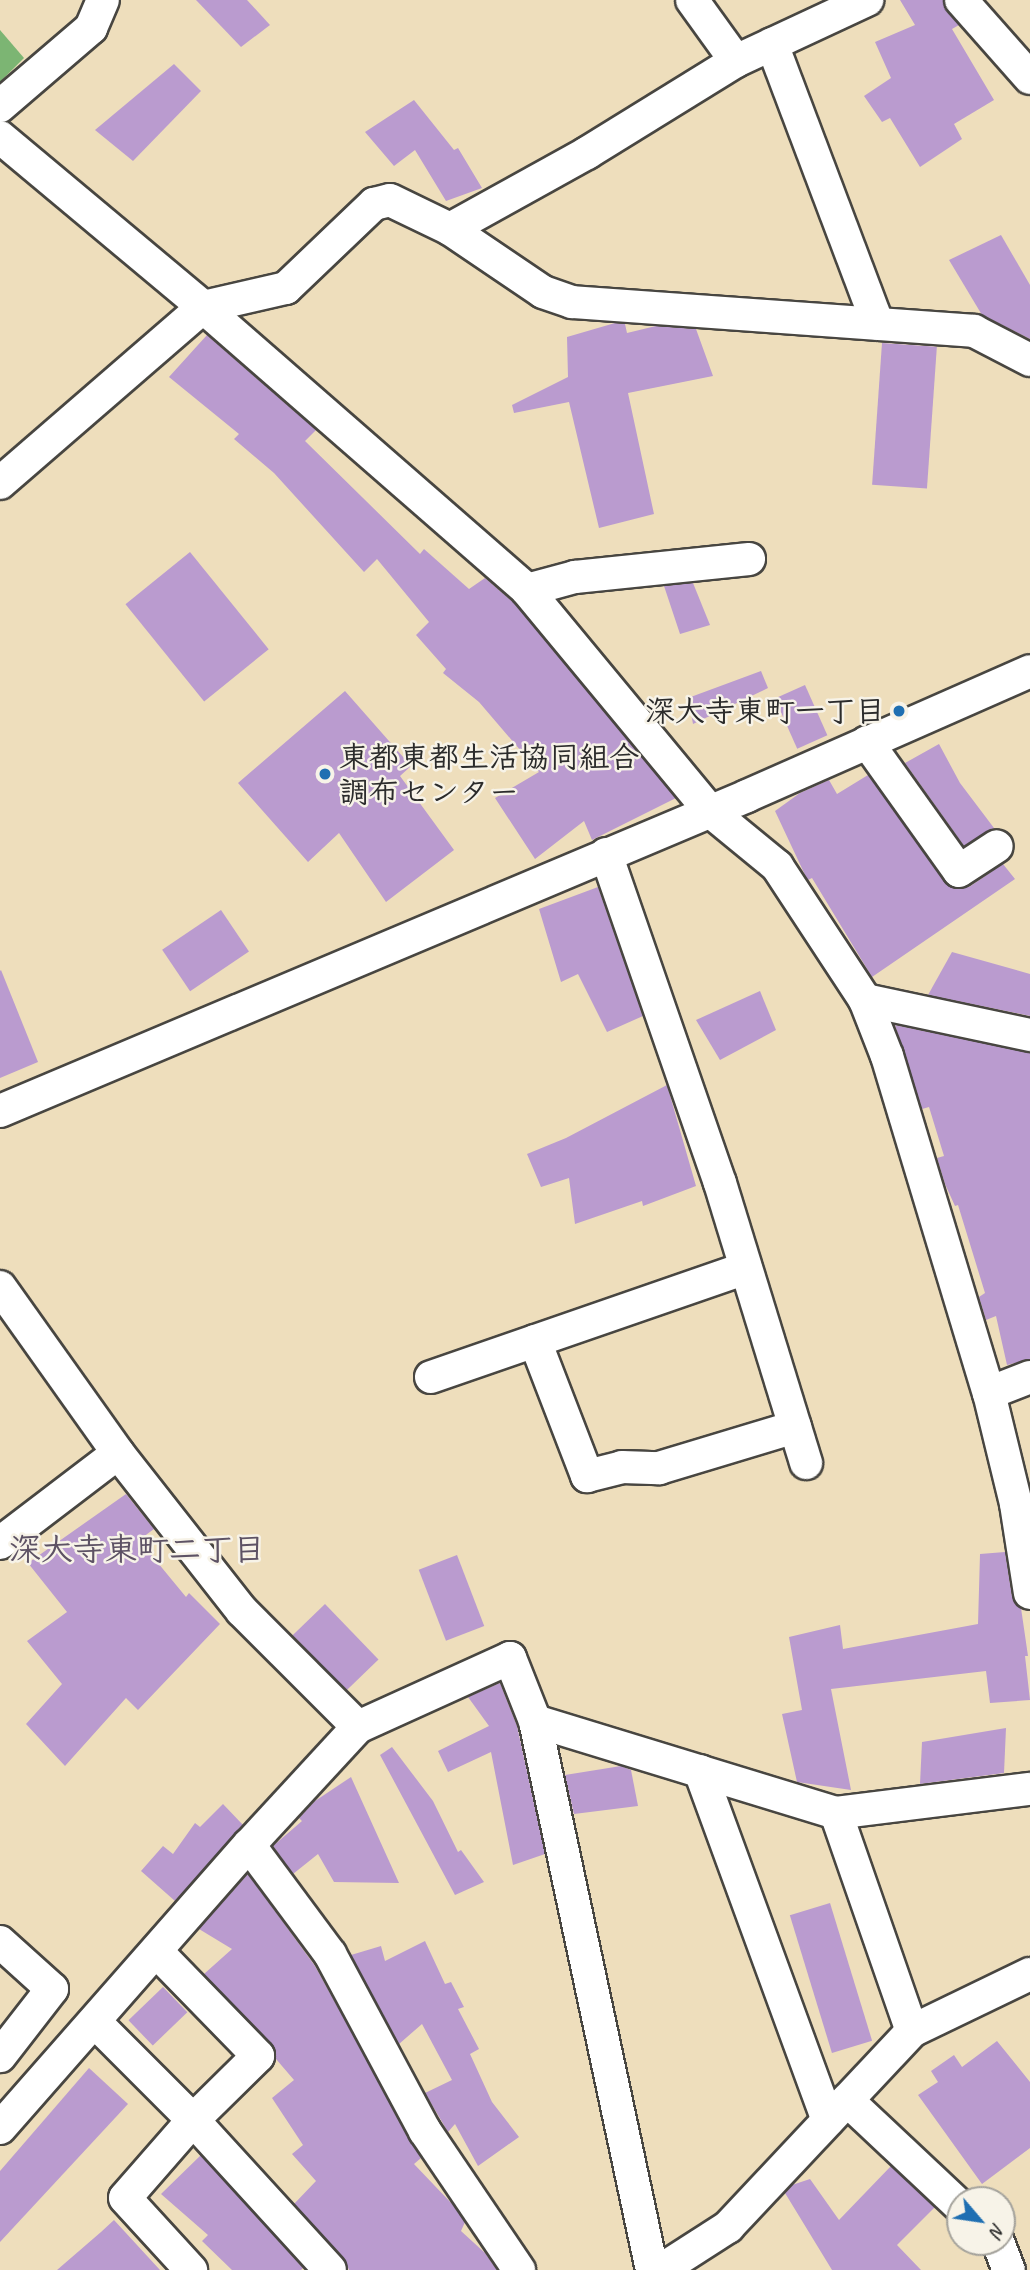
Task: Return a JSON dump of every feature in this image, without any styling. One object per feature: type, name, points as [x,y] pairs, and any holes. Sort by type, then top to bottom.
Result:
[{"type":"street","points":[[0,106],[91,28],[103,0]]},
{"type":"street","points":[[692,0],[736,61]]},
{"type":"street","points":[[450,229],[587,153],[736,61],[867,0]]},
{"type":"street","points":[[961,0],[1030,78]]},
{"type":"street","points":[[772,44],[878,324]]},
{"type":"street","points":[[0,137],[204,307],[527,590],[710,811],[777,866],[865,1000],[887,1056],[989,1393],[1025,1528],[1030,1593]]},
{"type":"street","points":[[0,483],[204,307],[286,288],[374,204],[390,200],[450,229],[543,292],[572,302],[974,331],[1030,360]]},
{"type":"street","points":[[527,590],[575,577],[749,559]]},
{"type":"street","points":[[0,1111],[710,811],[1030,671]]},
{"type":"street","points":[[867,742],[959,871],[997,846]]},
{"type":"street","points":[[606,854],[720,1183],[806,1464]]},
{"type":"street","points":[[865,1000],[1030,1035]]},
{"type":"street","points":[[431,1377],[746,1268]]},
{"type":"street","points":[[0,1287],[118,1454],[242,1611],[358,1727]]},
{"type":"street","points":[[535,1341],[587,1476],[622,1467],[659,1468],[795,1427]]},
{"type":"street","points":[[989,1393],[1030,1377]]},
{"type":"street","points":[[0,1543],[118,1454]]},
{"type":"street","points":[[0,2128],[96,2023],[249,1845],[358,1727],[510,1658],[535,1721],[652,2270]]},
{"type":"street","points":[[535,1721],[835,1813],[1030,1789]]},
{"type":"street","points":[[699,1771],[837,2110],[946,2195]]},
{"type":"street","points":[[835,1813],[912,2031]]},
{"type":"street","points":[[249,1845],[330,1954],[425,2131],[519,2270]]},
{"type":"street","points":[[0,1942],[52,1989],[0,2056]]},
{"type":"street","points":[[157,1952],[258,2056],[193,2120],[125,2198],[191,2270]]},
{"type":"street","points":[[661,2270],[727,2227],[912,2031],[1030,1974]]},
{"type":"street","points":[[96,2023],[193,2120],[330,2270]]},
{"type":"green space","points":[[0,30],[24,58],[0,82]]},
{"type":"building","points":[[196,0],[247,0],[270,25],[241,47]]},
{"type":"building","points":[[900,0],[943,0],[947,12],[959,25],[952,29],[994,100],[954,124],[962,139],[920,167],[890,118],[882,122],[864,96],[891,78],[875,42],[915,25]]},
{"type":"building","points":[[174,64],[201,91],[133,161],[95,130]]},
{"type":"building","points":[[414,100],[454,150],[458,148],[482,188],[446,201],[415,150],[394,166],[365,132]]},
{"type":"building","points":[[1001,235],[1030,285],[1030,339],[982,315],[949,260]]},
{"type":"building","points":[[615,323],[625,324],[627,333],[656,326],[696,329],[713,376],[628,393],[654,514],[599,528],[569,402],[514,413],[512,405],[568,377],[567,337]]},
{"type":"building","points":[[207,335],[316,430],[305,441],[420,554],[424,549],[469,589],[485,578],[514,603],[676,798],[592,840],[584,821],[535,859],[495,798],[539,772],[479,702],[443,673],[446,669],[416,635],[429,622],[377,559],[364,572],[274,473],[234,439],[239,434],[169,377]]},
{"type":"building","points":[[882,343],[937,347],[927,488],[872,485]]},
{"type":"building","points":[[190,552],[269,649],[204,701],[125,604]]},
{"type":"building","points":[[693,583],[710,625],[680,634],[664,586]]},
{"type":"building","points":[[761,671],[768,688],[693,724],[688,698]]},
{"type":"building","points":[[805,685],[827,735],[797,749],[775,698]]},
{"type":"building","name":"東都東都生活協同組合 調布センター","points":[[345,691],[411,766],[400,776],[454,850],[386,902],[339,833],[308,862],[238,783]]},
{"type":"building","points":[[939,744],[960,783],[994,828],[964,846],[905,763]]},
{"type":"building","points":[[868,775],[951,887],[969,887],[1003,864],[1015,879],[872,977],[812,878],[808,880],[806,877],[775,811],[800,793],[829,780],[837,794]]},
{"type":"building","points":[[598,887],[643,1016],[607,1032],[578,974],[561,982],[539,909]]},
{"type":"building","points":[[221,910],[249,951],[190,991],[162,950]]},
{"type":"building","points":[[952,952],[1030,974],[1030,1016],[928,995]]},
{"type":"building","points":[[0,971],[38,1062],[0,1078]]},
{"type":"building","points":[[760,991],[776,1030],[720,1060],[696,1020]]},
{"type":"building","points":[[895,1025],[1030,1053],[1030,1359],[1007,1365],[996,1316],[986,1320],[979,1297],[985,1293],[958,1205],[955,1206],[945,1184],[937,1158],[944,1156],[929,1107],[922,1109]]},
{"type":"building","points":[[667,1085],[696,1186],[643,1206],[642,1201],[575,1224],[569,1178],[541,1187],[527,1154],[566,1138]]},
{"type":"building","points":[[126,1494],[154,1529],[139,1540],[186,1597],[189,1593],[220,1624],[138,1710],[126,1698],[65,1766],[26,1724],[62,1684],[27,1641],[67,1612],[28,1563]]},
{"type":"building","points":[[1005,1552],[1012,1596],[1021,1608],[1028,1656],[1025,1656],[1030,1700],[990,1703],[986,1671],[831,1689],[851,1790],[797,1782],[782,1714],[802,1710],[789,1637],[840,1625],[843,1649],[978,1624],[980,1554]]},
{"type":"building","points":[[457,1555],[484,1626],[446,1641],[419,1570]]},
{"type":"building","points":[[325,1604],[378,1659],[346,1691],[293,1635]]},
{"type":"building","points":[[500,1683],[517,1726],[545,1854],[513,1865],[491,1752],[448,1772],[438,1751],[489,1726],[468,1697]]},
{"type":"building","points":[[1006,1728],[1004,1773],[920,1784],[922,1742]]},
{"type":"building","points":[[392,1747],[433,1801],[458,1852],[461,1850],[484,1882],[455,1895],[380,1755]]},
{"type":"building","points":[[621,1766],[631,1770],[638,1806],[574,1814],[565,1775]]},
{"type":"building","points":[[351,1777],[399,1883],[334,1882],[318,1854],[293,1874],[273,1846],[302,1821],[299,1818],[315,1801]]},
{"type":"building","points":[[223,1804],[243,1825],[175,1901],[141,1871],[163,1846],[173,1854],[195,1823],[200,1827]]},
{"type":"building","points":[[248,1874],[315,1966],[421,2158],[414,2164],[454,2206],[465,2222],[461,2231],[485,2253],[497,2270],[349,2270],[344,2258],[294,2204],[316,2181],[292,2154],[303,2145],[272,2098],[294,2080],[276,2059],[271,2043],[204,1974],[232,1949],[199,1929]]},
{"type":"building","points":[[830,1903],[872,2041],[832,2053],[790,1915]]},
{"type":"building","points":[[425,1941],[445,1984],[451,1982],[464,2007],[458,2009],[479,2049],[470,2054],[492,2102],[519,2137],[478,2166],[455,2124],[448,2132],[425,2093],[452,2080],[422,2024],[399,2044],[351,1955],[381,1946],[385,1961]]},
{"type":"building","points":[[163,1987],[187,2012],[153,2046],[128,2020]]},
{"type":"building","points":[[997,2041],[1030,2082],[1030,2148],[982,2184],[918,2095],[938,2082],[931,2071],[954,2055],[962,2067]]},
{"type":"building","points":[[89,2068],[128,2104],[0,2242],[0,2171]]},
{"type":"building","points":[[201,2155],[303,2268],[301,2270],[232,2270],[202,2241],[208,2235],[161,2194]]},
{"type":"building","points":[[891,2166],[935,2207],[897,2245],[921,2270],[832,2270],[785,2193],[792,2185],[810,2179],[839,2220]]},
{"type":"building","points":[[114,2220],[160,2270],[57,2270],[101,2232]]},
{"type":"place","name":"深大寺東町一丁目","points":[[899,711]]},
{"type":"place","name":"東都東都生活協同組合 調布センター","points":[[325,774]]},
{"type":"district","name":"深大寺東町二丁目","points":[[137,1550]]}]
